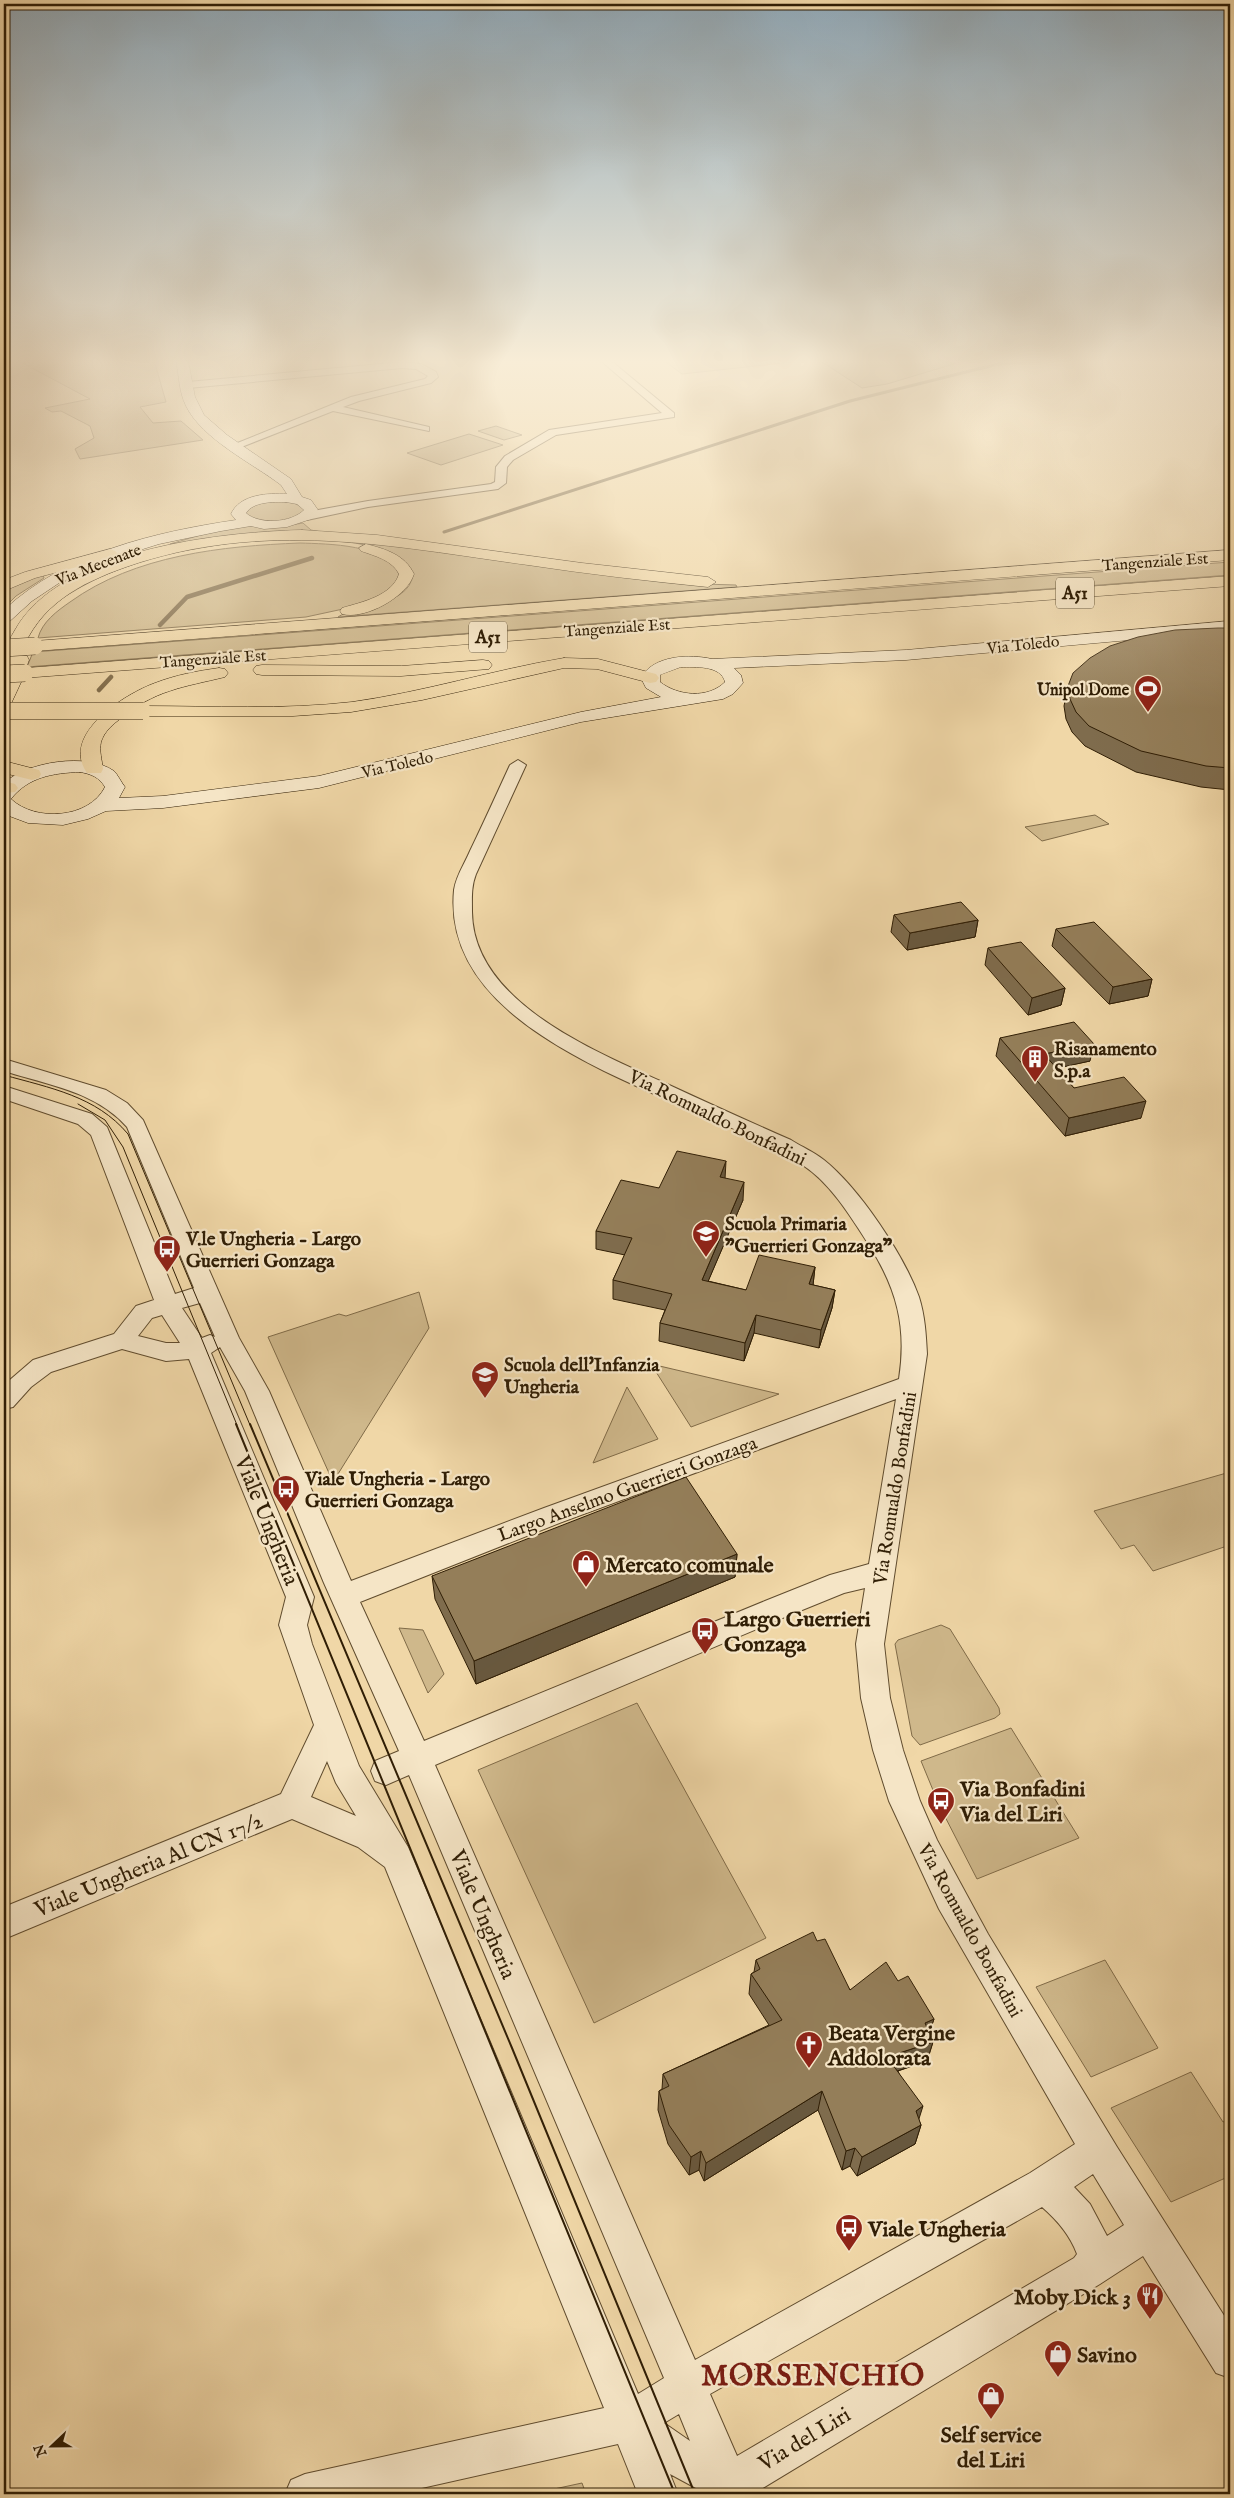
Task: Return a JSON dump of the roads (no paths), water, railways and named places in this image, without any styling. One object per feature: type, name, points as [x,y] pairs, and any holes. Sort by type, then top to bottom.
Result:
[{"type":"highway","points":[[307,513],[310,526],[320,530],[445,544],[499,556]]},
{"type":"highway","points":[[4,675],[21,632],[49,600],[73,584],[97,573],[153,554],[222,540],[300,535],[365,538],[707,582],[782,583],[924,579]]},
{"type":"highway","points":[[4,702],[31,635],[48,615],[64,601],[95,584],[149,562],[206,549],[236,545],[318,541],[357,545],[374,550],[400,562],[405,569],[407,578],[404,585],[396,592],[361,608],[302,620],[173,634]]},
{"type":"highway","points":[[4,586],[66,565],[126,551]]},
{"type":"highway","name":"Tangenziale Est","points":[[4,648],[1230,556]]},
{"type":"highway","name":"Tangenziale Est","points":[[4,675],[1230,581]]},
{"type":"highway","points":[[242,710],[381,690],[483,665],[627,636],[723,620]]},
{"type":"highway","points":[[4,711],[293,711],[351,707],[422,695],[534,668],[564,664],[598,664],[650,679]]},
{"type":"highway","points":[[94,769],[91,751],[93,738],[108,719],[127,703],[145,693],[160,686],[186,679],[241,671],[401,671],[483,665]]},
{"type":"highway","points":[[4,767],[32,774]]},
{"type":"street","points":[[275,477],[291,488],[296,500],[307,513]]},
{"type":"street","points":[[238,514],[251,522],[279,524],[307,513],[494,487],[500,483],[501,477]]},
{"type":"street","points":[[270,499],[284,491],[287,486]]},
{"type":"street","points":[[270,499],[296,500]]},
{"type":"street","name":"Via Mecenate","points":[[202,530],[238,514],[239,509],[246,505],[270,499]]},
{"type":"street","name":"Via Mecenate","points":[[4,618],[13,607],[43,586],[83,566],[126,551],[202,530],[251,522]]},
{"type":"street","name":"Via Toledo","points":[[816,660],[906,655],[1230,626]]},
{"type":"street","points":[[581,717],[616,705],[635,695],[650,679],[655,670],[672,664],[816,660]]},
{"type":"street","points":[[734,679],[746,673],[816,660]]},
{"type":"street","points":[[581,717],[723,693],[733,686],[734,679],[728,670],[713,664]]},
{"type":"street","points":[[650,679],[653,686],[661,692],[688,698]]},
{"type":"street","name":"Via Toledo","points":[[209,796],[319,782],[581,717]]},
{"type":"street","name":"Via Romualdo Bonfadini","points":[[518,765],[463,890],[464,930],[477,962],[507,1000],[544,1030],[565,1043],[784,1144],[816,1164],[840,1188],[896,1270],[907,1296],[914,1324],[915,1354],[873,1617],[870,1653],[872,1682],[879,1720],[891,1765],[921,1840],[957,1912],[1098,2150],[1230,2359]]},
{"type":"street","points":[[66,767],[94,769],[110,776],[115,787],[112,796],[102,805],[84,813],[55,819],[32,818],[6,800],[32,774],[66,767]]},
{"type":"street","points":[[115,787],[209,796]]},
{"type":"street","points":[[102,805],[163,802],[209,796]]},
{"type":"street","name":"Viale Ungheria","points":[[4,1065],[99,1094],[120,1107],[136,1125],[227,1338],[257,1391],[731,2489]]},
{"type":"street","points":[[4,1092],[85,1119],[100,1132],[128,1116]]},
{"type":"street","name":"Viale Ungheria","points":[[100,1132],[168,1305],[197,1348],[300,1597],[293,1625],[347,1774],[397,1858],[658,2494]]},
{"type":"street","points":[[4,1400],[22,1381],[42,1366],[122,1340],[144,1312],[207,1292]]},
{"type":"street","points":[[122,1340],[165,1354],[197,1348],[227,1338]]},
{"type":"street","name":"Largo Anselmo Guerrieri Gonzaga","points":[[344,1596],[553,1514],[910,1384]]},
{"type":"street","points":[[386,1771],[840,1583],[881,1572]]},
{"type":"street","points":[[329,1725],[292,1804],[369,1837],[397,1858]]},
{"type":"street","name":"Viale Ungheria Al CN 17/2","points":[[4,1923],[292,1804]]},
{"type":"street","points":[[305,2494],[629,2422],[687,2386],[1043,2186],[1098,2150]]},
{"type":"street","points":[[1043,2186],[1070,2204],[1091,2240],[1097,2258],[1087,2271]]},
{"type":"street","name":"Via del Liri","points":[[731,2489],[1087,2271],[1149,2230]]},
{"type":"street","points":[[629,2422],[670,2452],[731,2489]]},
{"type":"waterway","points":[[444,532],[616,477]]},
{"type":"waterway","points":[[160,625],[187,597],[312,558]]},
{"type":"waterway","points":[[99,690],[111,677]]},
{"type":"tram line","points":[[4,1075],[55,1089],[87,1102],[115,1121],[128,1134],[250,1425]]},
{"type":"tram line","points":[[78,1104],[105,1120],[123,1147],[237,1425]]},
{"type":"tram line","points":[[236,1424],[675,2494]]},
{"type":"tram line","points":[[250,1424],[512,2048],[695,2494]]},
{"type":"place","name":"Unipol Dome","points":[[1148,713]]},
{"type":"place","name":"Risanamento S.p.a","points":[[1035,1083]]},
{"type":"place","name":"Scuola Primaria \"Guerrieri Gonzaga\"","points":[[706,1258]]},
{"type":"place","name":"V.le Ungheria - Largo Guerrieri Gonzaga","points":[[167,1273]]},
{"type":"place","name":"Scuola dell'Infanzia Ungheria","points":[[485,1399]]},
{"type":"place","name":"Viale Ungheria - Largo Guerrieri Gonzaga","points":[[286,1513]]},
{"type":"place","name":"Mercato comunale","points":[[586,1588]]},
{"type":"place","name":"Largo Guerrieri Gonzaga","points":[[705,1655]]},
{"type":"place","name":"Via Bonfadini Via del Liri","points":[[941,1825]]},
{"type":"place","name":"Beata Vergine Addolorata","points":[[809,2069]]},
{"type":"place","name":"Viale Ungheria","points":[[849,2252]]},
{"type":"place","name":"Moby Dick 3","points":[[1150,2320]]},
{"type":"place","name":"Savino","points":[[1058,2378]]},
{"type":"place","name":"Self service del Liri","points":[[991,2420]]},
{"type":"district","name":"MORSENCHIO","points":[[813,2375]]}]
